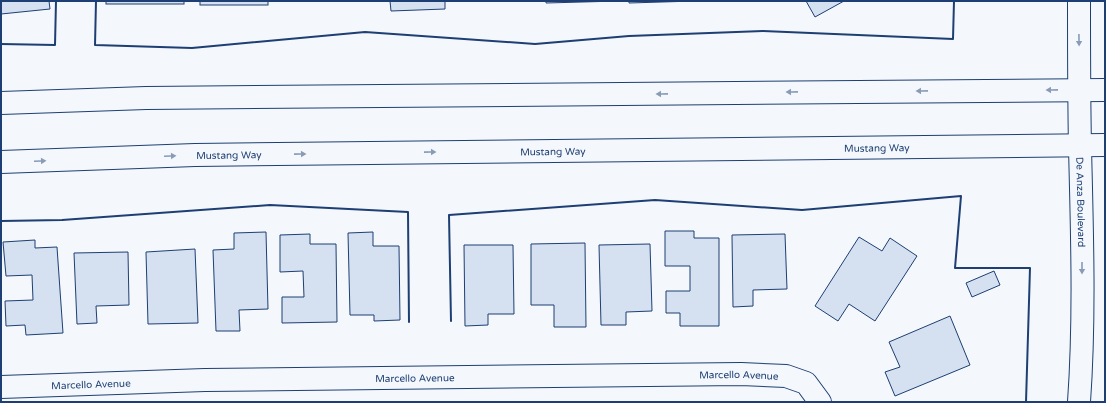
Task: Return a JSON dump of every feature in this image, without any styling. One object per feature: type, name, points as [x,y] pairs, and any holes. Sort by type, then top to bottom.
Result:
[{"type":"street","name":"De Anza Boulevard","points":[[1079,1],[1080,145],[1083,232],[1082,372],[1079,402]]},
{"type":"street","points":[[1,103],[154,98],[1105,90]]},
{"type":"street","name":"Mustang Way","points":[[1,162],[195,155],[1105,145]]},
{"type":"street","name":"Marcello Avenue","points":[[1,387],[205,380],[741,374],[786,376],[806,384],[820,401]]},
{"type":"building","points":[[1,1],[49,1],[50,9],[1,14]]},
{"type":"building","points":[[106,1],[184,1],[184,4],[106,4]]},
{"type":"building","points":[[200,1],[268,1],[268,5],[200,5]]},
{"type":"building","points":[[390,1],[445,1],[445,9],[391,11]]},
{"type":"building","points":[[546,1],[619,1],[546,3]]},
{"type":"building","points":[[629,1],[695,1],[629,3]]},
{"type":"building","points":[[806,1],[844,1],[815,17]]},
{"type":"building","points":[[665,231],[694,231],[694,238],[719,238],[719,326],[680,326],[680,313],[666,313],[666,291],[690,291],[690,266],[665,266]]},
{"type":"building","points":[[266,232],[268,309],[239,310],[240,331],[216,331],[213,250],[234,249],[234,233]]},
{"type":"building","points":[[373,232],[373,246],[399,246],[400,320],[374,321],[374,315],[350,315],[348,233]]},
{"type":"building","points":[[310,234],[310,244],[336,244],[337,322],[282,323],[282,297],[304,297],[303,271],[280,272],[280,235]]},
{"type":"building","points":[[785,234],[787,289],[753,290],[753,306],[733,307],[732,235]]},
{"type":"building","points":[[859,237],[882,251],[890,238],[917,256],[875,321],[849,304],[838,321],[815,306]]},
{"type":"building","points":[[35,240],[35,248],[57,247],[63,333],[26,335],[25,325],[6,326],[5,301],[33,300],[32,275],[6,276],[3,242]]},
{"type":"building","points":[[585,243],[586,327],[554,327],[554,305],[531,305],[531,244]]},
{"type":"building","points":[[650,244],[652,311],[626,312],[626,325],[601,325],[599,245]]},
{"type":"building","points":[[464,245],[513,245],[514,314],[488,314],[488,325],[465,326]]},
{"type":"building","points":[[195,249],[198,323],[148,324],[146,252]]},
{"type":"building","points":[[128,252],[129,305],[96,306],[97,323],[77,324],[74,253]]},
{"type":"building","points":[[994,271],[1000,285],[972,297],[966,283]]},
{"type":"building","points":[[950,316],[970,365],[895,396],[885,372],[900,367],[889,342]]},
{"type":"wall","points":[[1,44],[55,45],[56,1]]},
{"type":"wall","points":[[96,1],[95,45],[192,48],[365,32],[535,44],[629,36],[763,31],[953,39],[954,1]]},
{"type":"wall","points":[[451,321],[449,215],[655,200],[802,210],[961,196],[955,268],[1030,268],[1026,402]]},
{"type":"wall","points":[[1,221],[62,220],[270,205],[408,212],[409,322]]}]
